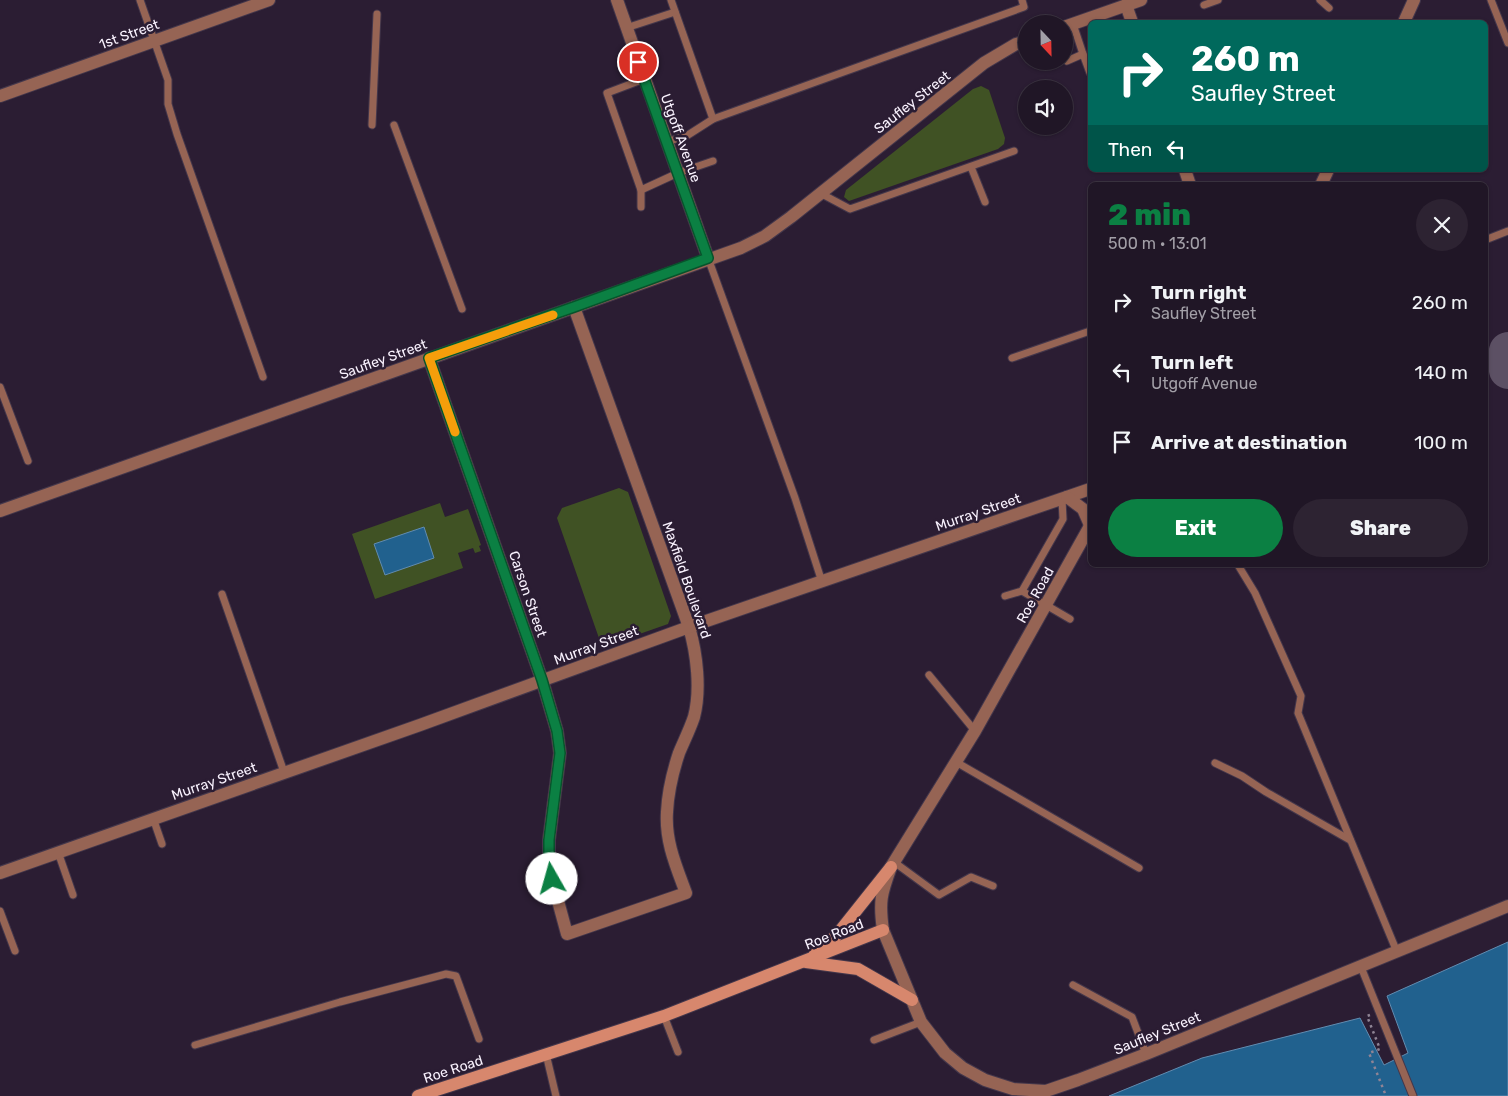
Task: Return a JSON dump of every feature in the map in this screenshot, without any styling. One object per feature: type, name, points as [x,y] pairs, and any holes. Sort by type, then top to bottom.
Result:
[{"type":"main road","points":[[803,962],[836,936],[893,865]]},
{"type":"main road","name":"Roe Road","points":[[418,1096],[664,1016],[883,930]]},
{"type":"main road","points":[[803,962],[858,969],[912,1000]]},
{"type":"street","name":"1st Street","points":[[0,96],[268,0]]},
{"type":"street","name":"Utgoff Avenue","points":[[617,0],[708,258]]},
{"type":"street","points":[[1073,24],[1141,0]]},
{"type":"street","points":[[1405,20],[1414,0]]},
{"type":"street","points":[[1126,5],[1131,20]]},
{"type":"street","name":"Saufley Street","points":[[0,511],[708,258],[741,248],[765,236],[984,64],[1018,43]]},
{"type":"street","name":"Maxfield Boulevard","points":[[567,934],[686,893],[668,842],[667,812],[679,754],[694,717],[697,668],[689,627],[574,307]]},
{"type":"street","name":"Carson Street","points":[[429,358],[542,680],[557,731],[560,753],[549,840],[549,868],[567,934]]},
{"type":"street","name":"Murray Street","points":[[0,873],[689,627],[1088,490]]},
{"type":"street","points":[[1064,498],[1082,509],[1088,521]]},
{"type":"street","name":"Roe Road","points":[[883,930],[880,908],[882,890],[893,865],[974,731],[1088,529]]},
{"type":"street","name":"Saufley Street","points":[[883,930],[921,1022],[945,1053],[963,1068],[985,1080],[1013,1089],[1046,1090],[1146,1054],[1508,906]]},
{"type":"lane","points":[[140,0],[168,80],[168,104],[177,134],[263,377]]},
{"type":"lane","points":[[671,0],[713,119]]},
{"type":"lane","points":[[667,142],[688,136],[713,119],[1024,7],[1022,0]]},
{"type":"lane","points":[[1204,5],[1218,0]]},
{"type":"lane","points":[[1320,0],[1329,8]]},
{"type":"lane","points":[[1491,0],[1508,43]]},
{"type":"lane","points":[[626,28],[675,12]]},
{"type":"lane","points":[[372,124],[377,14]]},
{"type":"lane","points":[[1073,35],[1088,68]]},
{"type":"lane","points":[[1073,58],[1083,54]]},
{"type":"lane","points":[[641,208],[641,190],[607,92],[644,79]]},
{"type":"lane","points":[[394,126],[462,309]]},
{"type":"lane","points":[[820,193],[850,209],[1014,151]]},
{"type":"lane","points":[[641,190],[678,173],[713,161]]},
{"type":"lane","points":[[971,167],[985,202]]},
{"type":"lane","points":[[1488,239],[1508,231]]},
{"type":"lane","points":[[708,258],[795,498],[822,582]]},
{"type":"lane","points":[[1012,358],[1088,331]]},
{"type":"lane","points":[[0,387],[28,461]]},
{"type":"lane","points":[[1005,596],[1022,591],[1063,519],[1064,498]]},
{"type":"lane","points":[[1239,567],[1255,593],[1301,696],[1298,713],[1397,952]]},
{"type":"lane","points":[[1022,591],[1070,619]]},
{"type":"lane","points":[[222,594],[284,772]]},
{"type":"lane","points":[[929,675],[974,731]]},
{"type":"lane","points":[[956,762],[1140,868]]},
{"type":"lane","points":[[1216,763],[1242,776],[1266,792],[1350,840]]},
{"type":"lane","points":[[152,818],[162,844]]},
{"type":"lane","points":[[58,852],[73,895]]},
{"type":"lane","points":[[893,865],[940,895],[971,877],[993,886]]},
{"type":"lane","points":[[0,911],[15,951]]},
{"type":"lane","points":[[1361,967],[1413,1096]]},
{"type":"lane","points":[[196,1045],[340,1002],[446,974],[456,976],[479,1039]]},
{"type":"lane","points":[[1073,985],[1132,1017],[1146,1054]]},
{"type":"lane","points":[[664,1016],[678,1052]]},
{"type":"lane","points":[[874,1040],[921,1022]]},
{"type":"lane","points":[[546,1054],[556,1096]]},
{"type":"path","points":[[1379,1011],[1367,1016],[1380,1049],[1369,1053],[1386,1096]]},
{"type":"green space","points":[[981,86],[989,90],[1005,138],[1004,144],[998,149],[849,201],[844,197],[846,190],[973,89]]},
{"type":"green space","points":[[619,488],[628,492],[671,616],[668,624],[608,645],[600,641],[557,518],[562,508]]},
{"type":"green space","points":[[440,503],[445,517],[468,509],[481,545],[479,546],[481,551],[475,553],[473,548],[458,553],[463,568],[375,599],[352,534]]},
{"type":"water","points":[[424,527],[434,558],[385,575],[374,544]]},
{"type":"water","points":[[1508,942],[1508,1096],[1109,1096],[1202,1058],[1360,1018],[1384,1065],[1408,1053],[1387,996]]},
{"type":"taxiway","points":[[1508,351],[1506,359],[1508,370]]},
{"type":"slow traffic","points":[[455,432],[429,358],[553,315]]},
{"type":"route","points":[[552,879],[549,868],[549,840],[560,753],[557,731],[542,680],[429,358],[708,258],[638,62]]}]
